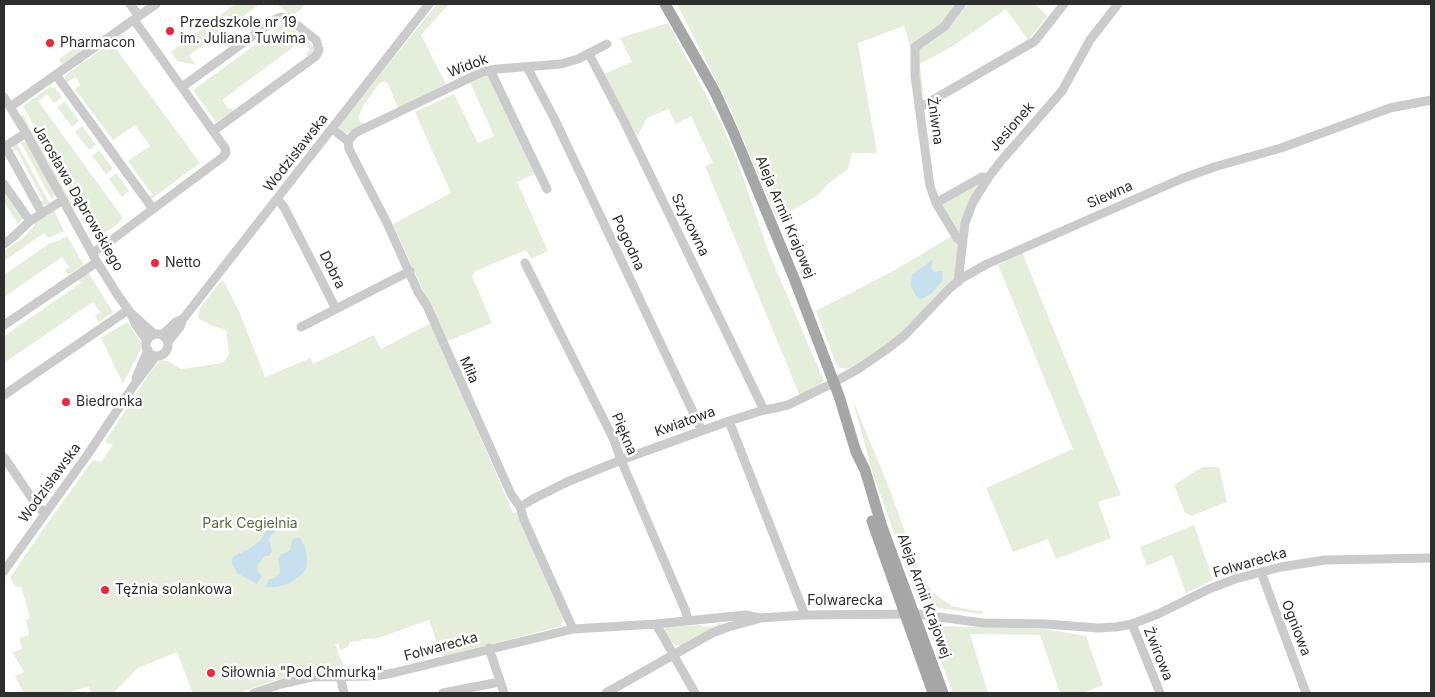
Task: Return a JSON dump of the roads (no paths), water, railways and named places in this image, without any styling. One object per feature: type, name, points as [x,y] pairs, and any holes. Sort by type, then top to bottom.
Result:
[{"type":"main road","name":"Aleja Armii Krajowej","points":[[666,5],[715,92],[794,278],[834,382],[856,452],[868,508],[910,615],[944,693]]},
{"type":"main road","name":"Aleja Armii Krajowej","points":[[910,615],[933,693]]},
{"type":"street","points":[[92,253],[108,243],[226,153],[225,148],[136,18],[130,4]]},
{"type":"street","points":[[10,108],[156,4]]},
{"type":"street","name":"Wodzisławska","points":[[4,572],[88,454],[134,385],[140,368],[152,353],[162,355],[166,351],[168,346],[158,338],[180,327],[183,319],[429,4]]},
{"type":"street","name":"Żniwna","points":[[961,4],[944,27],[915,47],[915,76],[930,186],[936,203],[957,238],[962,242]]},
{"type":"street","points":[[919,108],[1035,41],[1064,4]]},
{"type":"street","name":"Jesionek","points":[[958,282],[965,223],[970,209],[1000,161],[1062,91],[1090,40],[1118,4]]},
{"type":"street","points":[[182,87],[281,17],[288,18],[316,40],[319,50],[316,56],[213,131]]},
{"type":"street","name":"Widok","points":[[348,141],[355,133],[470,77],[490,70],[561,64],[578,59],[607,44]]},
{"type":"street","name":"Szykowna","points":[[589,54],[624,121],[764,410]]},
{"type":"street","name":"Pogodna","points":[[527,67],[554,118],[702,431]]},
{"type":"street","points":[[490,70],[547,189]]},
{"type":"street","points":[[56,76],[153,209]]},
{"type":"street","name":"Jarosława Dąbrowskiego","points":[[4,97],[97,262],[136,325],[158,338]]},
{"type":"street","name":"Siewna","points":[[834,382],[858,368],[905,335],[949,289],[962,278],[987,264],[1181,179],[1214,167],[1281,148],[1390,108],[1431,100]]},
{"type":"street","points":[[332,129],[348,141]]},
{"type":"street","points":[[26,134],[5,146],[42,213]]},
{"type":"street","name":"Miła","points":[[348,141],[349,149],[389,226],[418,292],[427,306],[511,494],[520,507],[524,520],[573,629]]},
{"type":"street","points":[[936,203],[982,177],[988,178]]},
{"type":"street","points":[[4,184],[30,221]]},
{"type":"street","name":"Dobra","points":[[277,199],[284,207],[336,308],[410,272]]},
{"type":"street","points":[[4,244],[30,221],[63,200]]},
{"type":"street","points":[[4,325],[97,262]]},
{"type":"street","name":"Piękna","points":[[525,263],[614,440],[688,620]]},
{"type":"street","points":[[301,327],[336,308]]},
{"type":"street","points":[[4,395],[129,311]]},
{"type":"street","points":[[152,353],[146,346],[158,338]]},
{"type":"street","name":"Kwiatowa","points":[[520,507],[567,482],[621,460],[729,421],[788,405],[834,382]]},
{"type":"street","points":[[729,421],[805,615]]},
{"type":"street","points":[[4,457],[35,504],[45,513]]},
{"type":"street","name":"Folwarecka","points":[[254,693],[312,677],[376,676],[393,673],[573,629],[656,624],[746,615],[760,618],[805,615],[910,615],[995,624],[1116,627],[1132,624],[1158,614],[1210,589],[1235,579],[1261,572],[1325,560],[1431,558]]},
{"type":"street","name":"Ogniowa","points":[[1261,572],[1306,693]]},
{"type":"street","points":[[728,627],[734,620],[734,616]]},
{"type":"street","points":[[606,693],[712,633],[760,618]]},
{"type":"street","points":[[656,624],[695,693]]},
{"type":"street","name":"Żwirowa","points":[[1132,624],[1160,693]]},
{"type":"street","points":[[490,648],[504,693]]},
{"type":"street","points":[[340,676],[344,693]]},
{"type":"street","points":[[442,693],[500,682]]},
{"type":"water","points":[[933,259],[931,268],[934,272],[942,271],[943,280],[931,294],[918,299],[911,286],[912,275]]},
{"type":"water","points":[[271,528],[276,532],[271,535],[269,540],[272,551],[258,565],[258,571],[262,576],[257,584],[237,573],[232,559],[260,541],[268,529]]},
{"type":"water","points":[[300,538],[305,547],[306,569],[290,583],[277,587],[266,587],[269,579],[273,579],[279,574],[278,559],[281,554],[290,550],[292,540]]},
{"type":"place","name":"Przedszkole nr 19 im. Juliana Tuwima","points":[[170,31]]},
{"type":"place","name":"Pharmacon","points":[[50,43]]},
{"type":"place","name":"Netto","points":[[155,263]]},
{"type":"place","name":"Biedronka","points":[[66,402]]},
{"type":"place","name":"Tężnia solankowa","points":[[105,590]]},
{"type":"place","name":"Siłownia \"Pod Chmurką\"","points":[[211,673]]},
{"type":"park label","name":"Park Cegielnia","points":[[250,524]]}]
